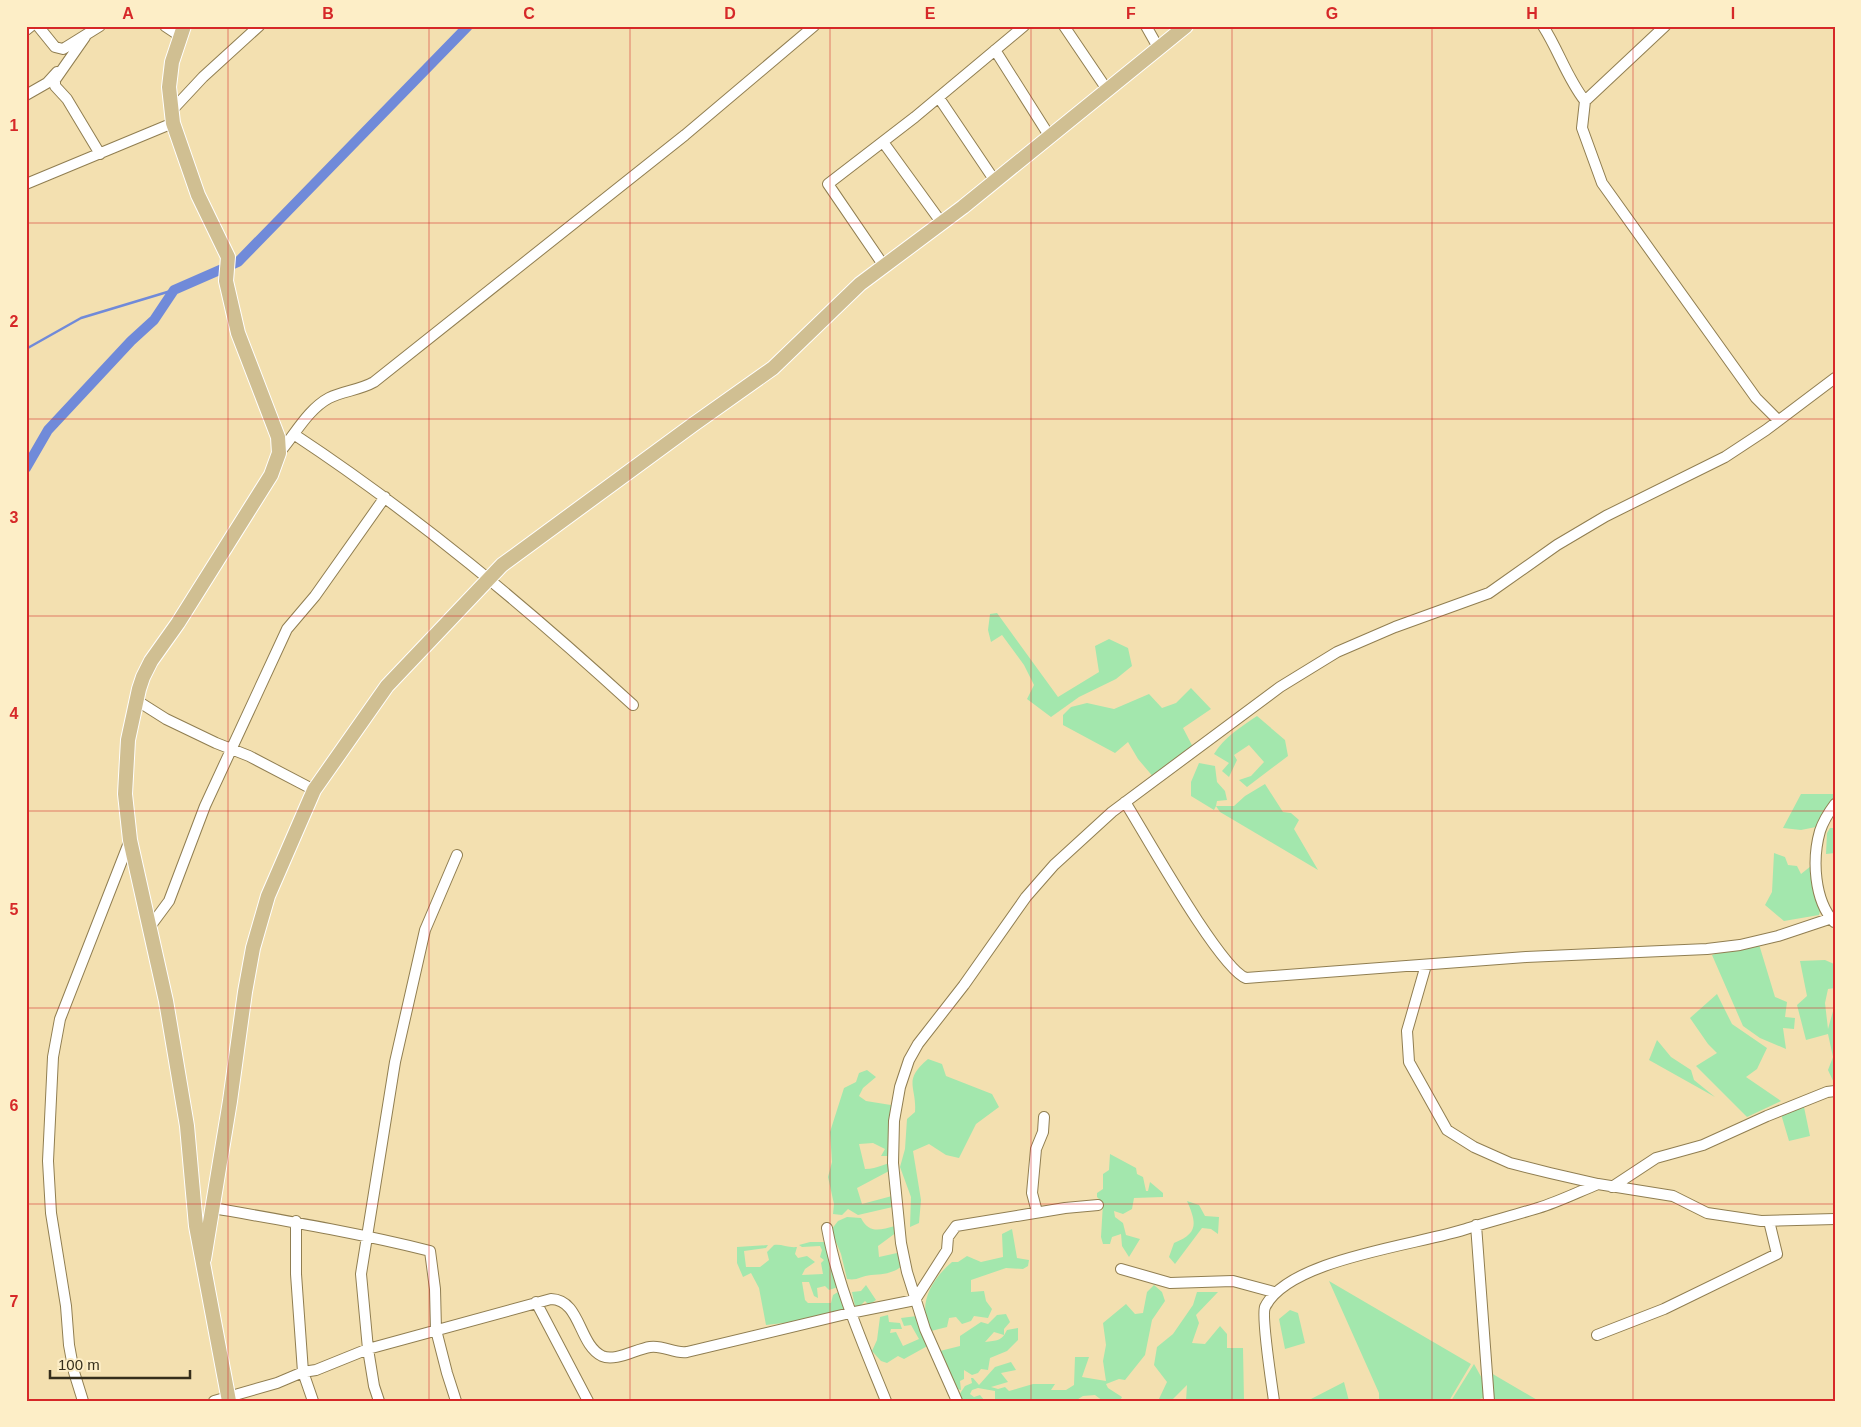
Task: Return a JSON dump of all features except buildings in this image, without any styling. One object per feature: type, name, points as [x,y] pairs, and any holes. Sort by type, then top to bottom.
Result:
[{"type":"main road","points":[[204,1259],[253,948],[268,896],[314,790],[387,686],[490,578],[518,553],[773,368],[853,290],[995,181],[1186,26]]},
{"type":"main road","points":[[182,31],[172,62],[168,87],[173,123],[198,195],[228,257],[226,281],[238,333],[278,437],[279,453],[271,475],[241,525],[152,661],[136,700],[128,740],[125,794],[130,840],[166,1000],[187,1126],[196,1226],[204,1259],[223,1399]]},
{"type":"street","points":[[26,30],[31,26]]},
{"type":"street","points":[[38,26],[51,43],[59,49],[63,49],[85,37],[100,26]]},
{"type":"street","points":[[165,26],[182,31]]},
{"type":"street","points":[[170,108],[176,107],[203,77],[259,26]]},
{"type":"street","points":[[279,453],[312,411],[321,403],[374,382],[685,135],[814,26]]},
{"type":"street","points":[[884,266],[828,184],[938,98],[1024,26]]},
{"type":"street","points":[[1064,26],[1108,90]]},
{"type":"street","points":[[1146,26],[1159,49]]},
{"type":"street","points":[[1543,26],[1555,44],[1572,84],[1585,101]]},
{"type":"street","points":[[1665,26],[1585,101],[1582,128],[1602,182],[1756,398],[1778,420]]},
{"type":"street","points":[[85,37],[55,80],[55,86],[67,99],[100,154]]},
{"type":"street","points":[[995,50],[1050,137]]},
{"type":"street","points":[[26,95],[47,83],[66,64]]},
{"type":"street","points":[[938,98],[995,181]]},
{"type":"street","points":[[26,184],[173,123]]},
{"type":"street","points":[[883,142],[942,222]]},
{"type":"street","points":[[957,1401],[925,1330],[915,1300],[901,1242],[893,1163],[894,1121],[900,1087],[909,1060],[934,1021],[964,985],[1026,897],[1074,846],[1126,802],[1280,687],[1337,652],[1395,627],[1489,593],[1557,545],[1606,516],[1725,457],[1835,378]]},
{"type":"street","points":[[295,435],[385,497],[490,578],[633,705]]},
{"type":"street","points":[[149,928],[169,901],[205,806],[287,629],[315,596],[385,497]]},
{"type":"street","points":[[136,700],[166,719],[230,749],[250,756],[314,790]]},
{"type":"street","points":[[1126,802],[1215,948],[1239,976],[1256,978],[1526,957],[1716,948],[1740,945],[1778,936],[1833,920],[1823,908],[1819,893],[1817,852],[1820,831],[1835,804]]},
{"type":"street","points":[[83,1401],[74,1372],[69,1345],[66,1306],[51,1213],[48,1161],[53,1057],[60,1019],[130,840]]},
{"type":"street","points":[[379,1401],[374,1386],[368,1349],[362,1274],[367,1235],[395,1062],[425,930],[457,855]]},
{"type":"street","points":[[1426,965],[1407,1031],[1409,1062],[1447,1130],[1474,1147],[1510,1163],[1612,1187],[1673,1196],[1707,1212],[1770,1221],[1835,1219]]},
{"type":"street","points":[[1612,1187],[1656,1158],[1703,1145],[1767,1116],[1827,1092],[1835,1091]]},
{"type":"street","points":[[1037,1212],[1032,1193],[1036,1149],[1043,1132],[1044,1117]]},
{"type":"street","points":[[1274,1401],[1264,1309],[1274,1292],[1311,1272],[1354,1257],[1398,1244],[1470,1228],[1540,1207],[1598,1184]]},
{"type":"street","points":[[223,1399],[277,1383],[303,1372],[316,1370],[368,1349],[536,1302],[558,1299],[566,1305],[592,1348],[601,1355],[610,1357],[652,1347],[680,1353],[850,1313],[915,1300],[946,1250],[948,1237],[956,1226],[1037,1212],[1098,1205]]},
{"type":"street","points":[[213,1208],[296,1221],[367,1235],[430,1251],[435,1289],[436,1330],[446,1372],[456,1401]]},
{"type":"street","points":[[296,1221],[296,1274],[303,1372],[313,1401]]},
{"type":"street","points":[[1597,1335],[1664,1309],[1777,1254],[1770,1221]]},
{"type":"street","points":[[1476,1225],[1489,1401]]},
{"type":"street","points":[[826,1228],[833,1261],[850,1313],[886,1401]]},
{"type":"street","points":[[1121,1269],[1170,1283],[1233,1281],[1274,1292]]},
{"type":"street","points":[[536,1302],[588,1401]]},
{"type":"green space","points":[[997,613],[1058,697],[1099,672],[1095,646],[1109,639],[1128,648],[1132,666],[1116,679],[1079,697],[1051,717],[1027,699],[1034,685],[1024,665],[1002,635],[991,642],[988,630],[990,614]]},
{"type":"green space","points":[[1191,688],[1211,709],[1183,728],[1195,751],[1155,779],[1138,759],[1128,742],[1115,753],[1063,725],[1063,715],[1071,707],[1087,703],[1114,709],[1149,694],[1162,708],[1176,703]]},
{"type":"green space","points":[[1257,716],[1285,740],[1288,756],[1247,787],[1239,780],[1251,776],[1264,762],[1249,745],[1234,755],[1237,760],[1229,777],[1222,771],[1229,763],[1214,754],[1228,737]]},
{"type":"green space","points":[[1199,763],[1215,766],[1217,782],[1225,791],[1227,800],[1217,801],[1214,810],[1191,796],[1191,782]]},
{"type":"green space","points":[[1265,784],[1283,812],[1291,813],[1299,820],[1294,829],[1318,870],[1220,812],[1216,806],[1234,806],[1245,796]]},
{"type":"green space","points":[[1801,794],[1835,794],[1835,804],[1816,827],[1801,830],[1783,828]]},
{"type":"green space","points":[[1830,828],[1835,828],[1835,853],[1826,854],[1827,833]]},
{"type":"green space","points":[[1774,853],[1785,857],[1788,865],[1797,866],[1801,874],[1811,866],[1815,871],[1821,889],[1821,909],[1819,915],[1784,921],[1765,905],[1772,892]]},
{"type":"green space","points":[[1758,941],[1775,997],[1787,1002],[1785,1017],[1795,1018],[1794,1029],[1783,1028],[1786,1049],[1760,1038],[1743,1026],[1712,955]]},
{"type":"green space","points":[[1825,960],[1834,964],[1835,988],[1828,989],[1825,1003],[1828,1029],[1835,1004],[1835,1085],[1828,1070],[1833,1057],[1828,1034],[1806,1040],[1797,1005],[1807,996],[1800,961]]},
{"type":"green space","points":[[1717,994],[1732,1024],[1767,1048],[1757,1069],[1746,1077],[1781,1101],[1747,1117],[1696,1066],[1717,1053],[1708,1044],[1690,1018]]},
{"type":"green space","points":[[1657,1040],[1671,1057],[1691,1070],[1694,1080],[1715,1097],[1649,1060]]},
{"type":"green space","points":[[928,1059],[942,1064],[946,1076],[992,1094],[999,1107],[976,1124],[959,1158],[946,1155],[929,1144],[913,1151],[921,1200],[919,1223],[910,1227],[911,1197],[900,1167],[905,1149],[907,1119],[915,1112],[913,1079],[915,1073]]},
{"type":"green space","points":[[867,1070],[876,1077],[863,1088],[859,1096],[866,1101],[897,1106],[893,1156],[881,1156],[885,1149],[873,1143],[859,1144],[865,1169],[893,1163],[889,1171],[857,1188],[862,1204],[892,1196],[897,1206],[858,1215],[848,1209],[842,1215],[833,1214],[834,1204],[828,1177],[832,1162],[830,1132],[844,1088],[856,1082],[859,1073]]},
{"type":"green space","points":[[1804,1107],[1810,1136],[1789,1141],[1781,1114]]},
{"type":"green space","points":[[1110,1154],[1136,1168],[1137,1174],[1143,1177],[1146,1191],[1148,1191],[1150,1182],[1163,1193],[1163,1197],[1134,1198],[1132,1209],[1123,1214],[1114,1211],[1115,1217],[1123,1223],[1126,1235],[1140,1239],[1129,1257],[1122,1246],[1121,1234],[1112,1237],[1110,1244],[1103,1244],[1101,1237],[1103,1203],[1097,1197],[1097,1193],[1103,1189],[1103,1174],[1109,1170]]},
{"type":"green space","points":[[1187,1201],[1199,1205],[1205,1216],[1219,1217],[1218,1234],[1211,1229],[1202,1228],[1175,1264],[1169,1257],[1174,1243],[1188,1235],[1194,1222]]},
{"type":"green space","points":[[847,1217],[861,1218],[868,1227],[875,1230],[895,1226],[897,1232],[878,1246],[879,1257],[897,1253],[902,1266],[895,1271],[887,1273],[847,1279],[841,1254],[831,1230],[838,1221]]},
{"type":"green space","points":[[1012,1229],[1017,1258],[1029,1260],[1028,1266],[1023,1269],[1006,1268],[971,1280],[971,1292],[984,1291],[986,1301],[992,1309],[988,1318],[974,1316],[971,1321],[962,1324],[956,1317],[949,1318],[947,1327],[931,1331],[925,1312],[926,1302],[928,1293],[938,1276],[952,1262],[958,1262],[967,1256],[981,1262],[1003,1257],[1002,1234]]},
{"type":"green space","points":[[810,1242],[828,1242],[832,1272],[838,1287],[829,1290],[825,1286],[817,1288],[818,1298],[814,1296],[809,1282],[802,1282],[805,1300],[808,1303],[831,1303],[833,1295],[843,1289],[846,1316],[766,1325],[759,1288],[751,1273],[743,1277],[737,1263],[737,1247],[768,1245],[766,1248],[744,1251],[746,1267],[760,1267],[769,1260],[767,1252],[774,1245],[797,1247],[795,1254],[798,1258],[807,1256],[815,1262],[805,1269],[802,1275],[823,1274],[821,1263],[824,1260],[820,1257],[822,1250],[820,1246],[802,1247],[799,1245]]},
{"type":"green space","points":[[1329,1281],[1471,1364],[1449,1401],[1379,1401],[1379,1393]]},
{"type":"green space","points":[[866,1285],[876,1300],[869,1305],[865,1301],[859,1307],[857,1316],[852,1292],[861,1291]]},
{"type":"green space","points":[[1154,1285],[1162,1292],[1165,1301],[1152,1320],[1145,1355],[1125,1380],[1119,1379],[1106,1384],[1108,1388],[1122,1397],[1120,1401],[1103,1401],[1095,1395],[1083,1396],[1075,1401],[995,1401],[995,1391],[978,1388],[972,1390],[970,1394],[974,1397],[980,1395],[985,1401],[963,1401],[959,1395],[965,1386],[972,1383],[971,1378],[979,1385],[995,1367],[1011,1362],[1016,1370],[1001,1373],[1008,1382],[991,1387],[998,1389],[1005,1387],[1009,1391],[1033,1384],[1055,1384],[1051,1390],[1066,1390],[1074,1385],[1075,1357],[1089,1357],[1082,1377],[1106,1381],[1103,1361],[1106,1345],[1103,1323],[1126,1304],[1135,1314],[1143,1313],[1147,1292]]},
{"type":"green space","points":[[1197,1292],[1218,1292],[1196,1315],[1199,1323],[1192,1343],[1205,1344],[1220,1326],[1227,1334],[1227,1348],[1243,1348],[1244,1401],[1186,1401],[1187,1385],[1171,1401],[1158,1401],[1167,1382],[1154,1365],[1157,1347],[1173,1334],[1193,1305]]},
{"type":"green space","points":[[1290,1310],[1298,1313],[1305,1343],[1285,1349],[1279,1319]]},
{"type":"green space","points":[[1006,1314],[1010,1322],[1004,1329],[1004,1335],[1007,1330],[1018,1328],[1018,1340],[1007,1351],[990,1358],[988,1370],[981,1369],[978,1373],[972,1375],[964,1370],[964,1379],[960,1381],[961,1390],[957,1389],[940,1351],[960,1346],[960,1336],[981,1322],[988,1324],[997,1315]],"holes":[[[994,1332],[1004,1335],[1001,1339],[985,1342]]]},
{"type":"green space","points":[[888,1315],[889,1322],[900,1323],[902,1329],[891,1329],[890,1333],[896,1332],[903,1346],[919,1339],[911,1325],[904,1326],[901,1318],[917,1316],[931,1344],[904,1359],[898,1356],[887,1363],[881,1361],[872,1351],[877,1340],[880,1317]]},
{"type":"green space","points":[[1474,1364],[1484,1382],[1485,1397],[1475,1401],[1451,1401]]},
{"type":"green space","points":[[1491,1373],[1539,1401],[1493,1401]]},
{"type":"green space","points":[[1344,1382],[1349,1401],[1309,1401],[1311,1399]]},
{"type":"waterway","points":[[26,468],[48,430],[131,341],[154,320],[174,290],[238,262],[468,26]]},
{"type":"waterway","points":[[26,349],[81,318],[174,290]]}]
